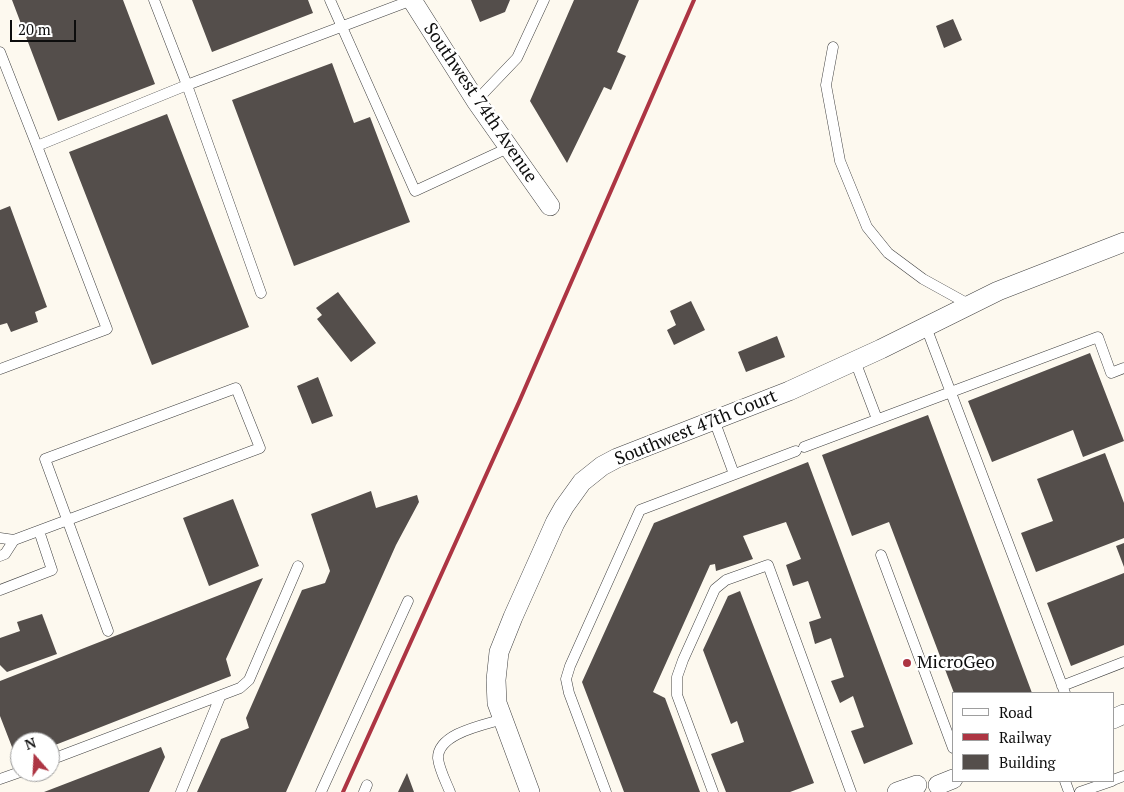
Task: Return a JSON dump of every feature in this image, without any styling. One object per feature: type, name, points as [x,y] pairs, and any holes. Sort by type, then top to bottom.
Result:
[{"type":"street","name":"Southwest 74th Avenue","points":[[412,0],[476,101],[550,206]]},
{"type":"street","name":"Southwest 47th Court","points":[[530,792],[497,703],[499,652],[555,523],[573,493],[592,473],[617,458],[789,392],[998,291],[1052,269],[1123,246]]},
{"type":"street","points":[[897,792],[917,785]]},
{"type":"lane","points":[[154,0],[188,85],[261,293]]},
{"type":"lane","points":[[330,0],[415,191],[508,148]]},
{"type":"lane","points":[[37,146],[188,85],[412,0]]},
{"type":"lane","points":[[476,101],[517,58],[544,0]]},
{"type":"lane","points":[[833,47],[826,85],[840,161],[867,227],[888,253],[922,279],[970,305]]},
{"type":"lane","points":[[0,52],[107,328],[0,369]]},
{"type":"lane","points":[[926,326],[1064,689],[1124,662]]},
{"type":"lane","points":[[606,792],[569,693],[566,679],[570,666],[640,510],[1098,337],[1111,373],[1124,368]]},
{"type":"lane","points":[[855,361],[877,419]]},
{"type":"lane","points":[[0,538],[14,540],[67,521],[260,448],[236,388],[45,459],[67,521],[108,630]]},
{"type":"lane","points":[[714,420],[734,474]]},
{"type":"lane","points":[[0,590],[52,570],[39,531]]},
{"type":"lane","points":[[0,556],[5,554],[14,540]]},
{"type":"lane","points":[[881,555],[952,745]]},
{"type":"lane","points":[[713,792],[677,695],[677,677],[715,589],[726,580],[768,565],[851,792]]},
{"type":"lane","points":[[60,756],[240,688],[249,680],[298,566]]},
{"type":"lane","points":[[321,792],[408,601]]},
{"type":"lane","points":[[181,792],[220,697]]},
{"type":"lane","points":[[450,792],[438,758],[442,745],[447,740],[465,731],[502,719]]},
{"type":"lane","points":[[1080,792],[1109,782]]},
{"type":"building","points":[[12,0],[123,0],[155,84],[58,121]]},
{"type":"building","points":[[192,0],[308,0],[313,13],[212,52]]},
{"type":"building","points":[[471,0],[510,0],[505,12],[480,22]]},
{"type":"building","points":[[574,0],[639,0],[617,52],[626,56],[611,90],[604,87],[567,163],[530,101]]},
{"type":"building","points":[[953,19],[962,40],[944,48],[936,26]]},
{"type":"building","points":[[332,63],[354,123],[370,117],[410,222],[294,266],[232,100]]},
{"type":"building","points":[[167,114],[249,327],[152,365],[69,152]]},
{"type":"building","points":[[10,206],[47,307],[35,312],[38,322],[11,332],[7,323],[0,325],[0,210]]},
{"type":"building","points":[[338,292],[376,343],[351,362],[317,319],[322,315],[316,308]]},
{"type":"building","points":[[691,301],[705,330],[674,345],[667,330],[676,325],[670,311]]},
{"type":"building","points":[[777,336],[785,357],[746,372],[738,352]]},
{"type":"building","points":[[1090,353],[1124,441],[1083,457],[1073,430],[992,462],[968,401]]},
{"type":"building","points":[[318,377],[333,416],[312,424],[297,386]]},
{"type":"building","points":[[928,415],[1032,692],[954,692],[889,522],[852,536],[822,455]]},
{"type":"building","points":[[1105,453],[1124,503],[1124,538],[1036,572],[1021,533],[1053,521],[1037,479]]},
{"type":"building","points":[[808,462],[913,744],[864,764],[851,731],[864,727],[853,696],[840,703],[831,681],[844,677],[831,638],[815,644],[809,622],[821,618],[808,581],[793,586],[786,565],[801,559],[786,522],[743,536],[753,559],[716,571],[715,564],[710,565],[653,692],[665,698],[700,792],[624,792],[582,682],[654,523]]},
{"type":"building","points":[[371,491],[376,508],[417,495],[419,502],[396,545],[286,792],[197,792],[221,739],[249,728],[246,718],[302,590],[325,583],[330,571],[311,514]]},
{"type":"building","points":[[233,499],[259,566],[209,586],[183,518]]},
{"type":"building","points":[[1124,543],[1124,567],[1116,546]]},
{"type":"building","points":[[1124,573],[1124,645],[1071,666],[1047,603]]},
{"type":"building","points":[[263,578],[226,659],[231,676],[60,743],[60,732],[10,732],[10,742],[0,716],[0,681]]},
{"type":"building","points":[[740,591],[814,783],[790,792],[726,792],[711,754],[744,742],[737,721],[731,724],[703,650],[728,596]]},
{"type":"building","points":[[42,614],[57,654],[7,672],[0,665],[0,638],[20,631],[17,622]]},
{"type":"building","points":[[161,747],[165,757],[149,792],[44,792]]},
{"type":"building","points":[[407,773],[414,792],[398,792]]},
{"type":"railway","points":[[343,792],[519,402],[694,0]]},
{"type":"place","name":"MicroGeo","points":[[907,663]]}]
